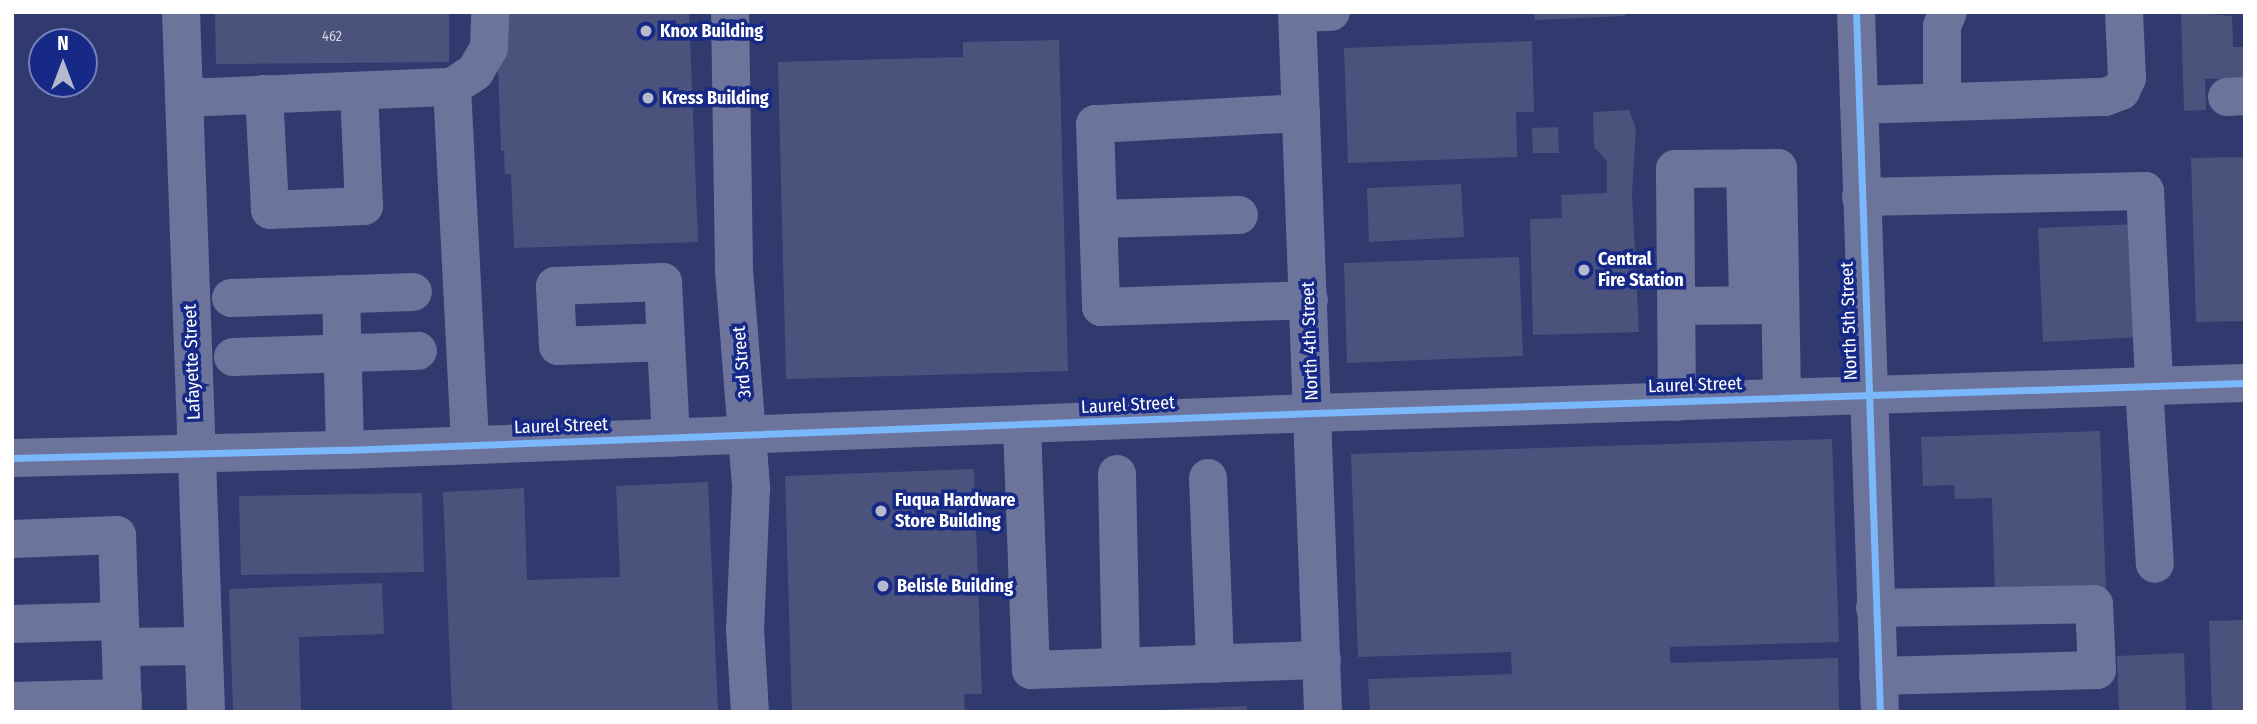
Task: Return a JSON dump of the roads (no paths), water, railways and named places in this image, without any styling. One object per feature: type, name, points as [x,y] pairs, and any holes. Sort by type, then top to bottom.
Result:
[{"type":"street","name":"Lafayette Street","points":[[181,12],[206,712]]},
{"type":"street","points":[[184,98],[452,87],[475,72],[489,48],[490,12]]},
{"type":"street","name":"3rd Street","points":[[730,12],[734,270],[751,488],[745,629],[750,712]]},
{"type":"street","points":[[1297,13],[1331,12]]},
{"type":"street","name":"North 5th Street","points":[[1856,12],[1879,694]]},
{"type":"street","points":[[1942,102],[1942,26],[1948,12]]},
{"type":"street","points":[[1859,105],[2105,97],[2121,91],[2127,78],[2124,12]]},
{"type":"street","name":"North 4th Street","points":[[1297,13],[1322,712]]},
{"type":"street","points":[[452,87],[470,445]]},
{"type":"street","points":[[264,94],[270,210],[364,206],[359,91]]},
{"type":"street","points":[[1301,113],[1095,124],[1101,307],[1309,300]]},
{"type":"street","points":[[1678,402],[1675,169],[1778,168],[1764,305],[1782,398]]},
{"type":"street","points":[[1861,197],[2145,191],[2155,564]]},
{"type":"street","points":[[1099,219],[1239,215]]},
{"type":"street","points":[[231,298],[413,292]]},
{"type":"street","points":[[341,294],[345,450]]},
{"type":"street","points":[[1676,306],[1764,305]]},
{"type":"street","points":[[666,342],[671,438]]},
{"type":"street","points":[[233,357],[418,351]]},
{"type":"street","name":"Laurel Street","points":[[12,458],[345,450],[1313,413],[2245,383]]},
{"type":"street","points":[[1022,426],[1031,670],[1322,660]]},
{"type":"street","points":[[1117,474],[1121,667]]},
{"type":"street","points":[[1208,478],[1215,664]]},
{"type":"street","points":[[12,539],[117,535],[123,705],[12,701]]},
{"type":"street","points":[[1875,608],[2094,604],[2097,670],[1879,694]]},
{"type":"street","points":[[12,624],[120,634],[203,646]]},
{"type":"place","name":"Knox Building","points":[[646,31]]},
{"type":"place","name":"Kress Building","points":[[648,98]]},
{"type":"place","name":"Central Fire Station","points":[[1584,270]]},
{"type":"place","name":"Fuqua Hardware Store Building","points":[[881,511]]},
{"type":"place","name":"Belisle Building","points":[[883,586]]}]
